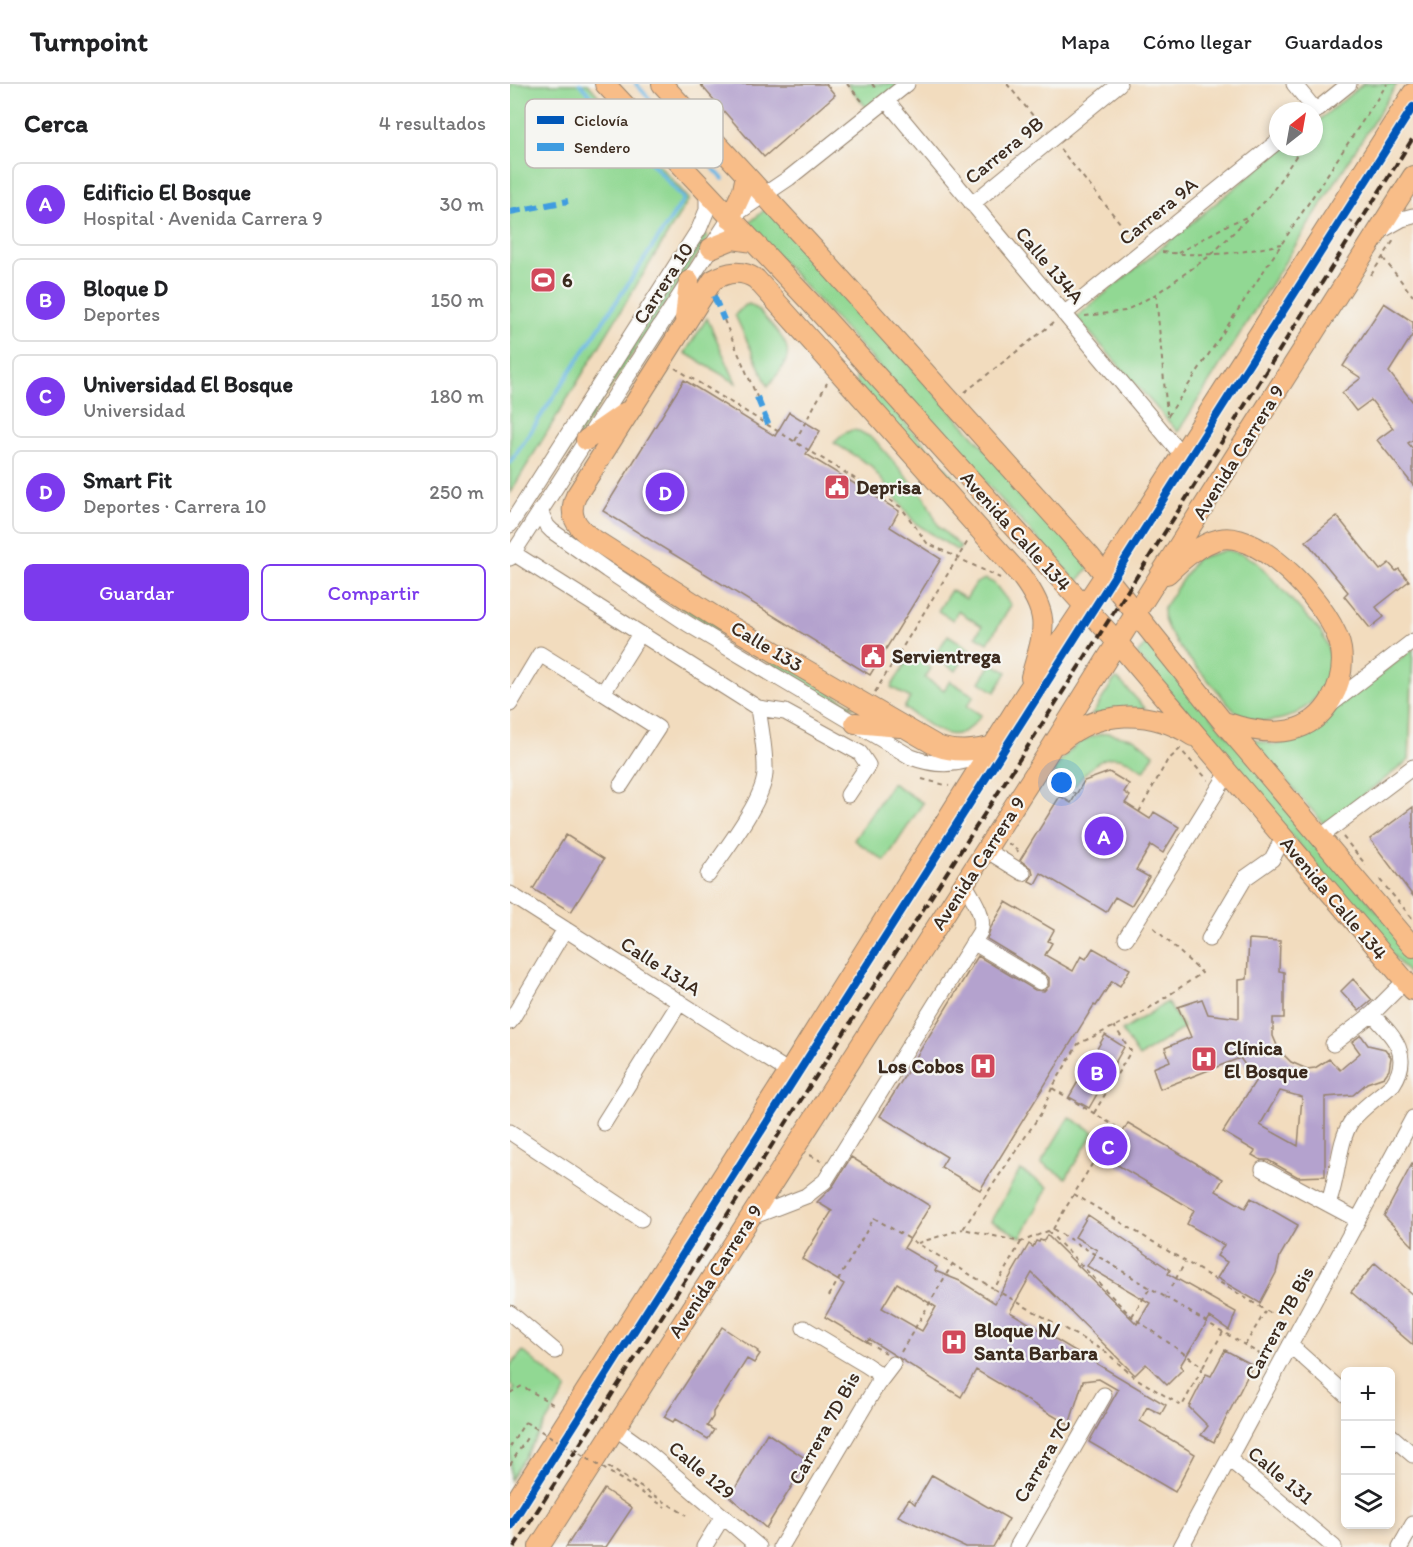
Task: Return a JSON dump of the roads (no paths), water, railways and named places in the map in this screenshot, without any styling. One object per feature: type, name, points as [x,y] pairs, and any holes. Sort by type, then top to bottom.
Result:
[{"type":"main road","name":"Avenida Calle 134","points":[[605,84],[619,99]]},
{"type":"main road","name":"Avenida Calle 134","points":[[662,84],[676,99]]},
{"type":"main road","points":[[510,1510],[789,1072],[1026,693],[1085,607],[1413,93]]},
{"type":"main road","name":"Avenida Calle 134","points":[[723,150],[1105,575],[1223,722],[1406,934],[1413,947]]},
{"type":"main road","name":"Avenida Calle 134","points":[[683,168],[810,303],[1117,642],[1409,986]]},
{"type":"main road","points":[[730,218],[738,205],[746,175]]},
{"type":"main road","name":"Avenida Carrera 9","points":[[539,1547],[1048,753],[1413,176]]},
{"type":"main road","points":[[711,248],[732,240],[753,242],[769,292]]},
{"type":"main road","points":[[993,746],[978,750],[947,749],[905,727],[697,606],[590,537],[576,524],[572,516],[576,496],[713,280],[724,274],[735,272],[750,275],[769,292],[1021,576],[1036,597],[1044,627],[1026,693]]},
{"type":"main road","points":[[685,325],[689,281]]},
{"type":"main road","points":[[810,303],[852,385]]},
{"type":"main road","points":[[586,440],[635,405]]},
{"type":"main road","points":[[949,495],[1011,525]]},
{"type":"main road","points":[[1152,588],[1196,550],[1220,539],[1233,538],[1255,545],[1276,559],[1307,591],[1334,625],[1341,648],[1342,672],[1338,688],[1327,708],[1303,726],[1291,730],[1257,731],[1223,722]]},
{"type":"main road","points":[[1048,753],[1071,733],[1090,724],[1110,718],[1130,716],[1168,724],[1200,740]]},
{"type":"main road","points":[[855,723],[905,727]]},
{"type":"street","name":"Carrera 10","points":[[511,554],[730,218],[764,195],[907,84]]},
{"type":"street","name":"Carrera 9B","points":[[972,204],[1119,84]]},
{"type":"street","points":[[1294,84],[1308,102]]},
{"type":"street","points":[[1323,105],[1349,84]]},
{"type":"street","name":"Calle 134A","points":[[887,101],[1064,314],[1164,423],[1182,455]]},
{"type":"street","name":"Carrera 9A","points":[[1064,314],[1269,148]]},
{"type":"street","name":"Carrera 10","points":[[510,525],[699,229],[707,210],[707,194]]},
{"type":"street","points":[[1373,239],[1402,219],[1413,216]]},
{"type":"street","name":"Calle 133","points":[[540,511],[552,531],[688,624],[911,758],[936,765],[961,762],[979,756],[993,746]]},
{"type":"street","points":[[511,554],[758,708],[785,712],[860,753],[868,765],[848,795]]},
{"type":"street","points":[[603,693],[640,634]]},
{"type":"street","points":[[1327,708],[1413,641]]},
{"type":"street","points":[[510,704],[540,654],[658,728],[621,785]]},
{"type":"street","points":[[708,875],[756,801],[765,775],[758,708]]},
{"type":"street","points":[[1320,837],[1413,767]]},
{"type":"street","points":[[1126,938],[1228,773]]},
{"type":"street","points":[[1209,939],[1245,878],[1272,859],[1283,837]]},
{"type":"street","points":[[986,850],[1023,873]]},
{"type":"street","points":[[749,1218],[806,1196],[825,1181],[983,923],[982,916],[964,884]]},
{"type":"street","name":"Calle 131A","points":[[510,894],[789,1072]]},
{"type":"street","points":[[510,1022],[565,929]]},
{"type":"street","points":[[973,942],[1040,982]]},
{"type":"street","points":[[1333,1044],[1409,986]]},
{"type":"street","points":[[604,1123],[680,1002]]},
{"type":"street","points":[[1328,1204],[1333,1193],[1344,1139],[1351,1123],[1393,1084],[1401,1071],[1402,1057],[1398,1042],[1372,1014]]},
{"type":"street","name":"Carrera 7B Bis","points":[[1181,1547],[1413,1118]]},
{"type":"street","points":[[510,1132],[641,1219]]},
{"type":"street","points":[[1263,1169],[1358,1220]]},
{"type":"street","points":[[510,1313],[555,1351]]},
{"type":"street","name":"Carrera 7D Bis","points":[[781,1547],[877,1385],[879,1377],[875,1371],[804,1328]]},
{"type":"street","points":[[1290,1345],[1341,1391]]},
{"type":"street","points":[[877,1385],[893,1358]]},
{"type":"street","name":"Carrera 7C","points":[[1017,1547],[1104,1395]]},
{"type":"street","name":"Calle 129","points":[[615,1428],[640,1446],[759,1547]]},
{"type":"street","points":[[1395,1439],[1413,1455]]},
{"type":"street","name":"Calle 131","points":[[1229,1459],[1334,1547]]},
{"type":"street","points":[[704,1547],[723,1516]]},
{"type":"street","points":[[1400,1547],[1413,1524]]},
{"type":"waterway","points":[[580,84],[594,99]]},
{"type":"waterway","points":[[636,84],[650,99]]},
{"type":"waterway","points":[[510,463],[684,199],[656,168]]},
{"type":"waterway","points":[[713,168],[723,179]]},
{"type":"railway","points":[[514,1547],[1148,559],[1413,138]]},
{"type":"place","name":"6","points":[[543,280]]},
{"type":"place","name":"Deprisa","points":[[837,487]]},
{"type":"place","name":"Smart Fit","points":[[665,492]]},
{"type":"place","name":"Servientrega","points":[[873,656]]},
{"type":"place","name":"Edificio El Bosque","points":[[1104,836]]},
{"type":"place","name":"Clínica El Bosque","points":[[1204,1059]]},
{"type":"place","name":"Los Cobos","points":[[983,1066]]},
{"type":"place","name":"Bloque D","points":[[1097,1072]]},
{"type":"place","name":"Universidad El Bosque","points":[[1108,1146]]},
{"type":"place","name":"Bloque N/ Santa Barbara","points":[[954,1342]]}]
